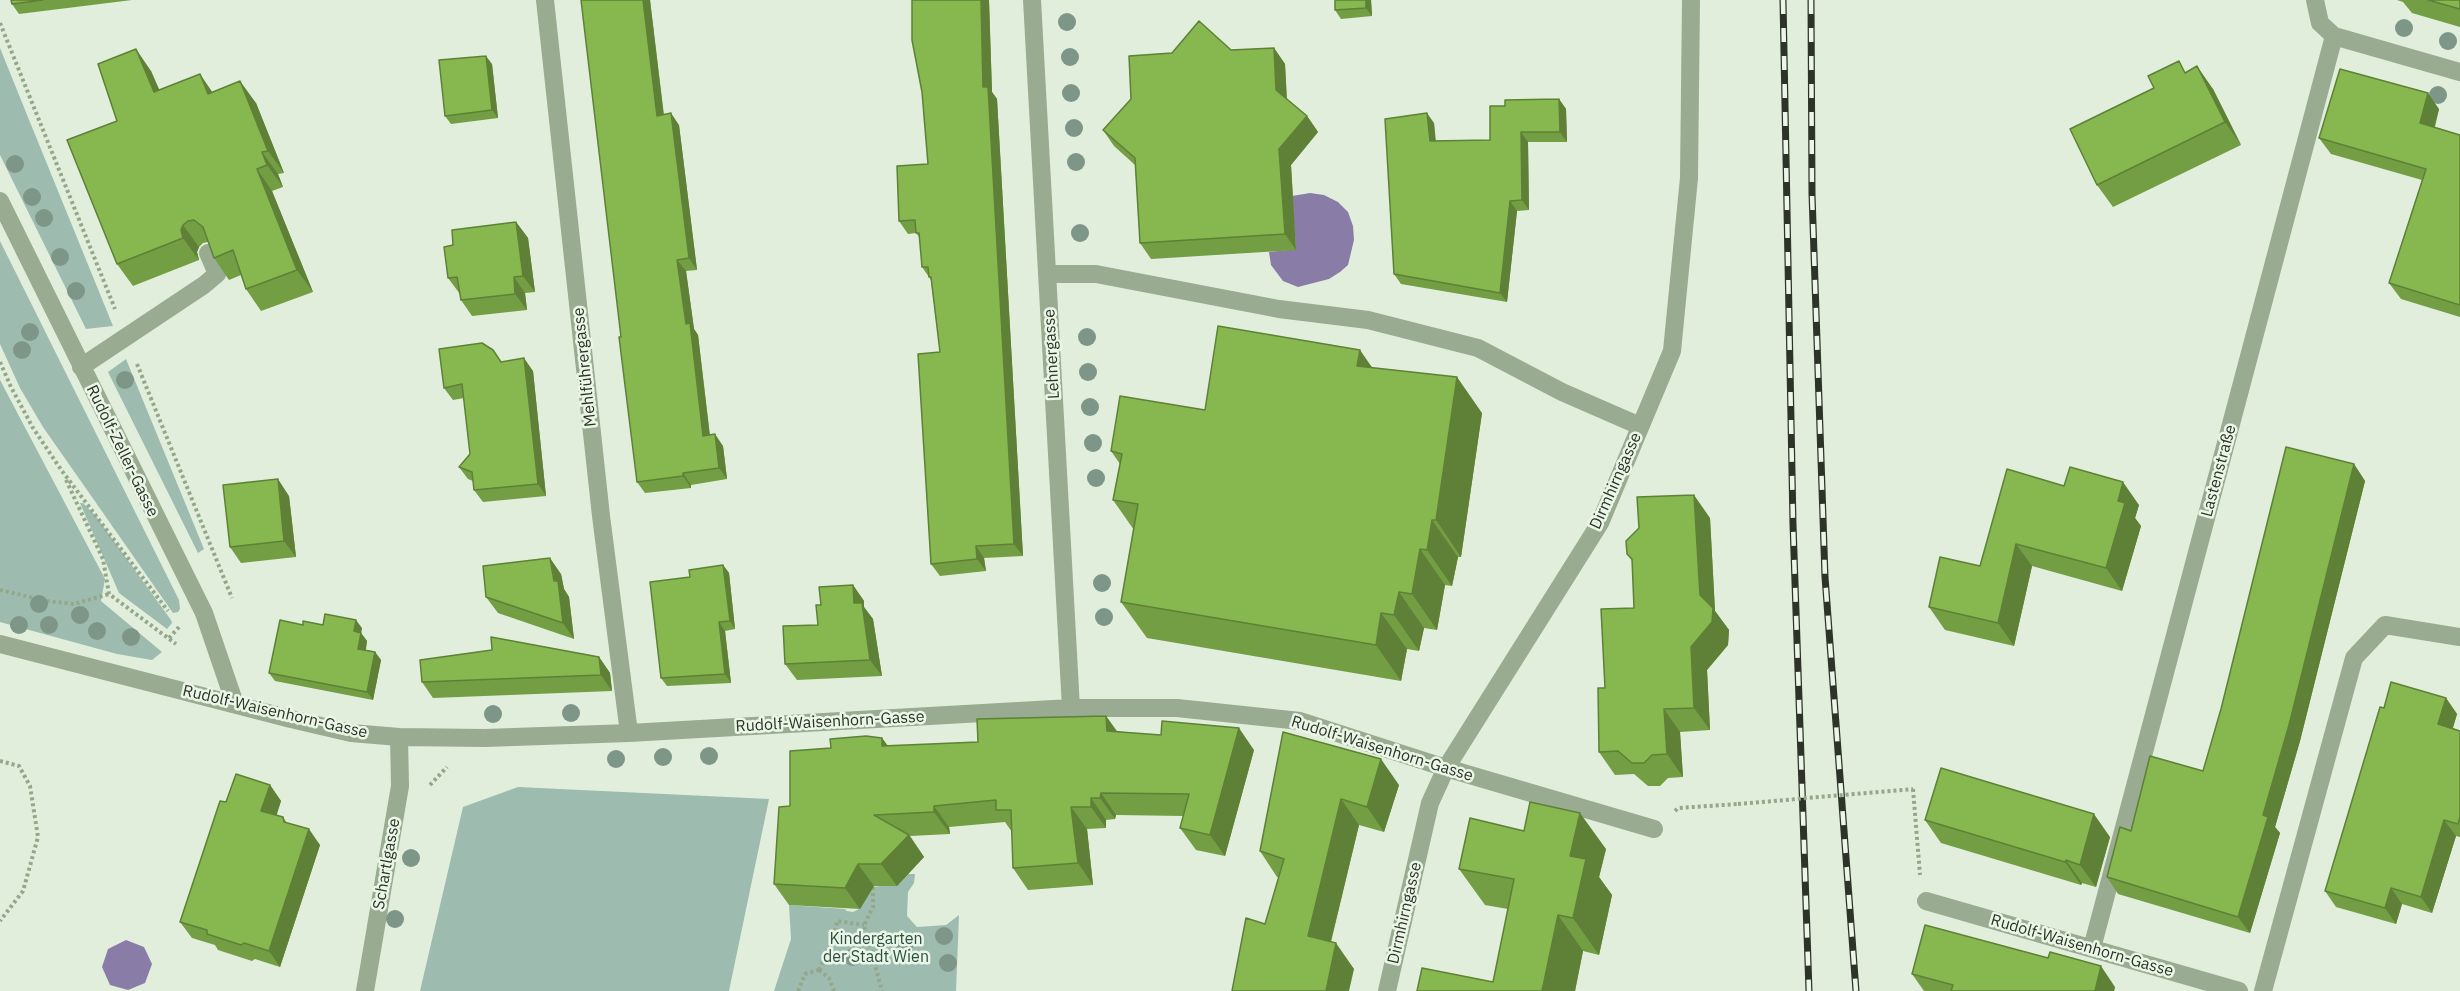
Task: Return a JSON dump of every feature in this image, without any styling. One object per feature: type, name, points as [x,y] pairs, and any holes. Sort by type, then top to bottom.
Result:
[{"type":"street","name":"Mehlführergasse","points":[[545,0],[601,516],[629,733]]},
{"type":"street","name":"Lehnergasse","points":[[1032,0],[1071,708]]},
{"type":"street","name":"Dirmhirngasse","points":[[1387,991],[1430,803],[1446,768],[1600,524],[1672,351],[1689,178],[1691,0]]},
{"type":"street","points":[[2315,0],[2320,23],[2334,36],[2460,72]]},
{"type":"street","name":"Lastenstraße","points":[[2092,948],[2334,36]]},
{"type":"street","name":"Rudolf-Zeller-Gasse","points":[[0,201],[204,613],[235,704]]},
{"type":"street","points":[[81,367],[217,274],[208,253]]},
{"type":"street","points":[[1047,274],[1096,274],[1279,309],[1368,320],[1445,339],[1478,348],[1562,392],[1640,426]]},
{"type":"street","points":[[2263,991],[2354,658],[2385,625],[2460,637]]},
{"type":"street","name":"Rudolf-Waisenhorn-Gasse","points":[[0,644],[351,733],[399,737],[486,738],[629,733],[1071,708],[1177,708],[1300,721],[1446,768],[1654,829]]},
{"type":"street","name":"Schartlgasse","points":[[365,991],[400,786],[399,737]]},
{"type":"street","name":"Rudolf-Waisenhorn-Gasse","points":[[1926,901],[2239,991]]},
{"type":"path","points":[[0,362],[33,428],[62,471],[180,627],[169,638]]},
{"type":"path","points":[[62,471],[104,559],[109,594],[176,644]]},
{"type":"path","points":[[0,590],[47,601],[74,604],[109,594]]},
{"type":"path","points":[[0,761],[19,766],[30,786],[38,837],[22,891],[0,921]]},
{"type":"path","points":[[430,786],[450,765]]},
{"type":"path","points":[[1678,808],[1913,789],[1921,881]]},
{"type":"path","points":[[873,887],[873,907],[864,925],[882,991]]},
{"type":"path","points":[[798,991],[805,974],[819,970],[833,941],[837,921],[864,925]]},
{"type":"path","points":[[819,970],[830,978],[834,991]]},
{"type":"green space","points":[[0,48],[113,326],[86,329],[0,155]]},
{"type":"green space","points":[[0,241],[179,600],[178,612],[173,613],[43,427],[20,388],[0,344]]},
{"type":"green space","points":[[126,359],[204,549],[198,553],[108,372]]},
{"type":"green space","points":[[0,380],[105,579],[101,601],[162,652],[152,660],[117,654],[0,622]]},
{"type":"green space","points":[[80,503],[83,503],[95,515],[171,620],[172,623],[167,629],[119,593]]},
{"type":"green space","points":[[518,787],[769,799],[729,991],[420,991],[463,807]]},
{"type":"green space","name":"Kindergarten der Stadt Wien","points":[[904,874],[915,874],[914,883],[908,892],[907,916],[917,927],[946,925],[959,915],[956,991],[774,991],[791,939],[789,905],[845,909],[853,912],[863,903],[862,888],[899,884]]},
{"type":"shaded area","points":[[1310,193],[1324,195],[1338,202],[1348,212],[1353,226],[1354,240],[1348,265],[1340,272],[1329,279],[1298,287],[1283,281],[1271,265],[1269,252],[1296,249],[1292,196]]},
{"type":"shaded area","points":[[126,940],[144,947],[152,964],[145,983],[128,990],[110,985],[102,967],[108,949]]},
{"type":"building","points":[[11,0],[43,0],[12,4]]},
{"type":"building","points":[[581,0],[643,0],[657,116],[671,113],[689,258],[677,260],[686,324],[690,323],[703,436],[715,434],[719,468],[683,473],[683,476],[637,482]]},
{"type":"building","points":[[912,0],[981,0],[983,87],[988,87],[1014,544],[976,546],[977,559],[931,564],[918,354],[940,352],[931,277],[929,277],[928,267],[922,267],[919,233],[916,233],[915,220],[899,221],[897,166],[928,164],[922,92],[912,40]]},
{"type":"building","points":[[1335,0],[1366,0],[1366,8],[1335,10]]},
{"type":"building","points":[[2428,0],[2460,0],[2460,9]]},
{"type":"building","points":[[1199,21],[1231,50],[1274,48],[1276,90],[1307,116],[1279,149],[1285,234],[1140,243],[1135,158],[1103,130],[1131,99],[1129,56],[1172,53]]},
{"type":"building","points":[[136,49],[154,92],[200,74],[208,94],[240,81],[268,151],[262,152],[267,165],[257,169],[297,270],[246,289],[233,250],[214,258],[203,227],[194,220],[183,225],[181,230],[183,238],[117,264],[67,140],[117,121],[98,64]]},
{"type":"building","points":[[486,56],[492,110],[445,116],[439,60]]},
{"type":"building","points":[[2179,61],[2185,73],[2197,66],[2225,122],[2097,185],[2070,129],[2154,88],[2148,76]]},
{"type":"building","points":[[2340,69],[2428,93],[2420,123],[2460,135],[2460,305],[2389,283],[2426,169],[2319,138]]},
{"type":"building","points":[[1559,99],[1560,132],[1521,132],[1522,200],[1510,201],[1500,293],[1394,274],[1385,119],[1427,113],[1430,141],[1490,140],[1490,106],[1505,106],[1505,100]]},
{"type":"building","points":[[516,222],[523,276],[514,277],[515,294],[461,300],[457,277],[448,278],[444,247],[453,245],[452,230]]},
{"type":"building","points":[[1218,326],[1360,350],[1357,366],[1457,377],[1436,520],[1432,520],[1427,550],[1420,549],[1412,594],[1399,592],[1394,615],[1381,613],[1376,645],[1121,602],[1138,504],[1113,500],[1122,454],[1111,451],[1120,396],[1205,410]]},
{"type":"building","points":[[482,343],[493,350],[501,362],[524,358],[538,484],[474,490],[472,472],[459,467],[470,454],[462,384],[444,388],[439,349]]},
{"type":"building","points":[[2286,447],[2354,464],[2289,725],[2263,815],[2268,817],[2238,917],[2107,877],[2120,827],[2131,831],[2150,756],[2203,771],[2221,709]]},
{"type":"building","points":[[2070,467],[2123,482],[2118,501],[2125,503],[2106,568],[2016,544],[1998,623],[1929,607],[1940,557],[1980,566],[2007,469],[2064,486]]},
{"type":"building","points":[[278,479],[284,541],[230,547],[223,485]]},
{"type":"building","points":[[1694,495],[1700,595],[1713,608],[1712,622],[1691,647],[1694,708],[1664,709],[1667,754],[1652,755],[1644,763],[1632,763],[1618,751],[1599,752],[1598,688],[1605,688],[1601,609],[1634,608],[1632,559],[1627,554],[1626,541],[1639,528],[1637,497]]},
{"type":"building","points":[[550,558],[554,581],[558,581],[563,623],[486,597],[483,566]]},
{"type":"building","points":[[723,565],[730,621],[719,622],[725,674],[661,678],[650,582],[690,577],[689,570]]},
{"type":"building","points":[[853,585],[854,603],[862,603],[870,660],[785,664],[783,626],[818,625],[816,605],[821,605],[819,587]]},
{"type":"building","points":[[325,614],[356,620],[354,631],[361,633],[358,649],[375,652],[367,692],[269,673],[280,620],[303,625],[303,621],[323,625]]},
{"type":"building","points":[[491,637],[599,657],[601,675],[422,682],[420,660],[492,650]]},
{"type":"building","points":[[2391,682],[2446,698],[2438,724],[2460,731],[2460,817],[2458,824],[2444,820],[2421,897],[2391,888],[2385,908],[2325,891],[2380,707],[2384,708]]},
{"type":"building","points":[[1106,716],[1107,731],[1161,735],[1162,721],[1239,728],[1210,835],[1180,828],[1189,794],[1101,793],[1100,798],[1091,798],[1091,807],[1071,807],[1078,863],[1013,868],[1011,810],[996,810],[996,800],[934,806],[934,812],[874,815],[909,835],[881,864],[858,864],[845,888],[774,884],[779,807],[790,806],[790,751],[831,748],[830,739],[866,736],[882,738],[882,746],[978,742],[977,719]]},
{"type":"building","points":[[1283,732],[1381,759],[1367,807],[1341,799],[1308,936],[1336,943],[1326,991],[1232,991],[1246,918],[1265,924],[1284,859],[1260,851]]},
{"type":"building","points":[[1941,768],[2094,814],[2080,865],[1925,820]]},
{"type":"building","points":[[236,774],[270,785],[261,811],[283,817],[284,822],[309,829],[269,951],[207,934],[207,930],[180,922],[220,801],[226,802]]},
{"type":"building","points":[[1530,802],[1580,813],[1570,856],[1586,859],[1573,918],[1558,915],[1542,991],[1417,991],[1422,968],[1493,982],[1514,879],[1459,869],[1470,818],[1524,831]]},
{"type":"building","points":[[1925,925],[2048,958],[2050,952],[2101,966],[2095,991],[1951,991],[1953,985],[1912,974]]},
{"type":"railway","points":[[1783,0],[1793,524],[1809,991]]},
{"type":"railway","points":[[1811,0],[1812,194],[1825,577],[1856,991]]}]
